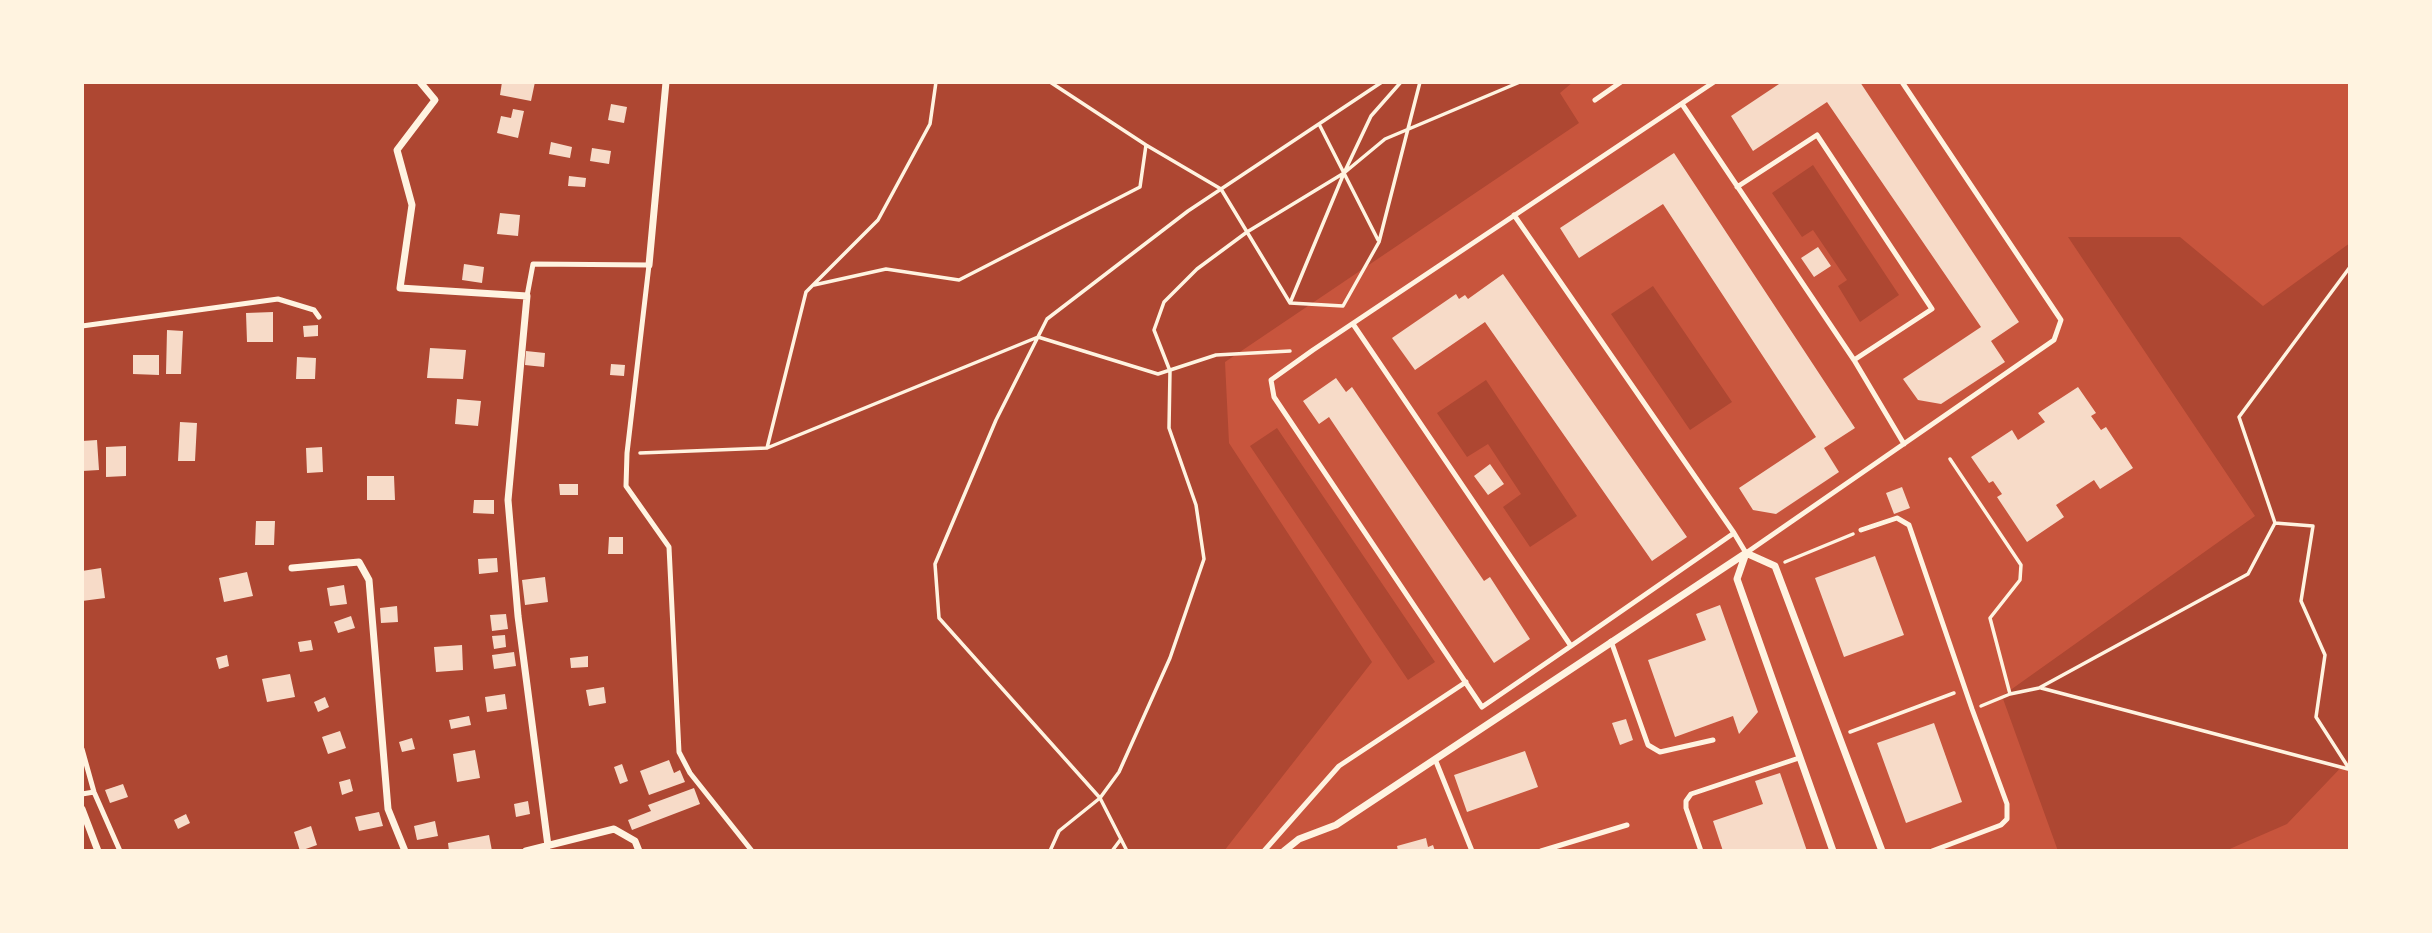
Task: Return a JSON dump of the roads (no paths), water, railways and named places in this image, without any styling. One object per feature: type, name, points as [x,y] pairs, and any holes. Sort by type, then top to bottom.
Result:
[{"type":"street","points":[[420,82],[435,100],[397,150],[412,205],[400,289],[527,296],[508,500],[518,616],[548,846]]},
{"type":"street","points":[[649,265],[666,82]]},
{"type":"street","points":[[1746,553],[1775,566],[1882,851]]},
{"type":"street","points":[[1284,851],[1299,839],[1336,825],[1746,553]]},
{"type":"street","points":[[1746,553],[1737,579],[1833,851]]},
{"type":"street","points":[[292,568],[359,562],[369,580],[388,809],[405,851]]},
{"type":"street","points":[[82,809],[98,851]]},
{"type":"street","points":[[526,851],[614,829],[635,841],[639,851]]},
{"type":"lane","points":[[1595,100],[1621,82]]},
{"type":"lane","points":[[1714,82],[1270,380],[1274,397],[1482,707],[1734,533]]},
{"type":"lane","points":[[1514,215],[1746,553],[2054,340],[2061,320],[1902,82]]},
{"type":"lane","points":[[1682,104],[1854,360],[1904,444]]},
{"type":"lane","points":[[1737,187],[1817,135],[1932,309],[1854,360]]},
{"type":"lane","points":[[527,296],[533,264],[649,265],[627,453],[626,486],[669,547],[679,752],[690,773],[751,851]]},
{"type":"lane","points":[[82,326],[278,299],[314,310],[319,317]]},
{"type":"lane","points":[[1353,324],[1571,646]]},
{"type":"lane","points":[[1861,530],[1897,518],[1909,525],[2007,804],[2007,819],[2001,825],[1932,851]]},
{"type":"lane","points":[[1611,641],[1648,745],[1660,752],[1713,740]]},
{"type":"lane","points":[[1264,851],[1339,766],[1466,682]]},
{"type":"lane","points":[[82,749],[94,792],[120,851]]},
{"type":"lane","points":[[1701,851],[1686,808],[1686,801],[1691,794],[1799,758]]},
{"type":"lane","points":[[1435,760],[1472,851]]},
{"type":"lane","points":[[82,794],[94,792]]},
{"type":"lane","points":[[1541,851],[1627,825]]}]
